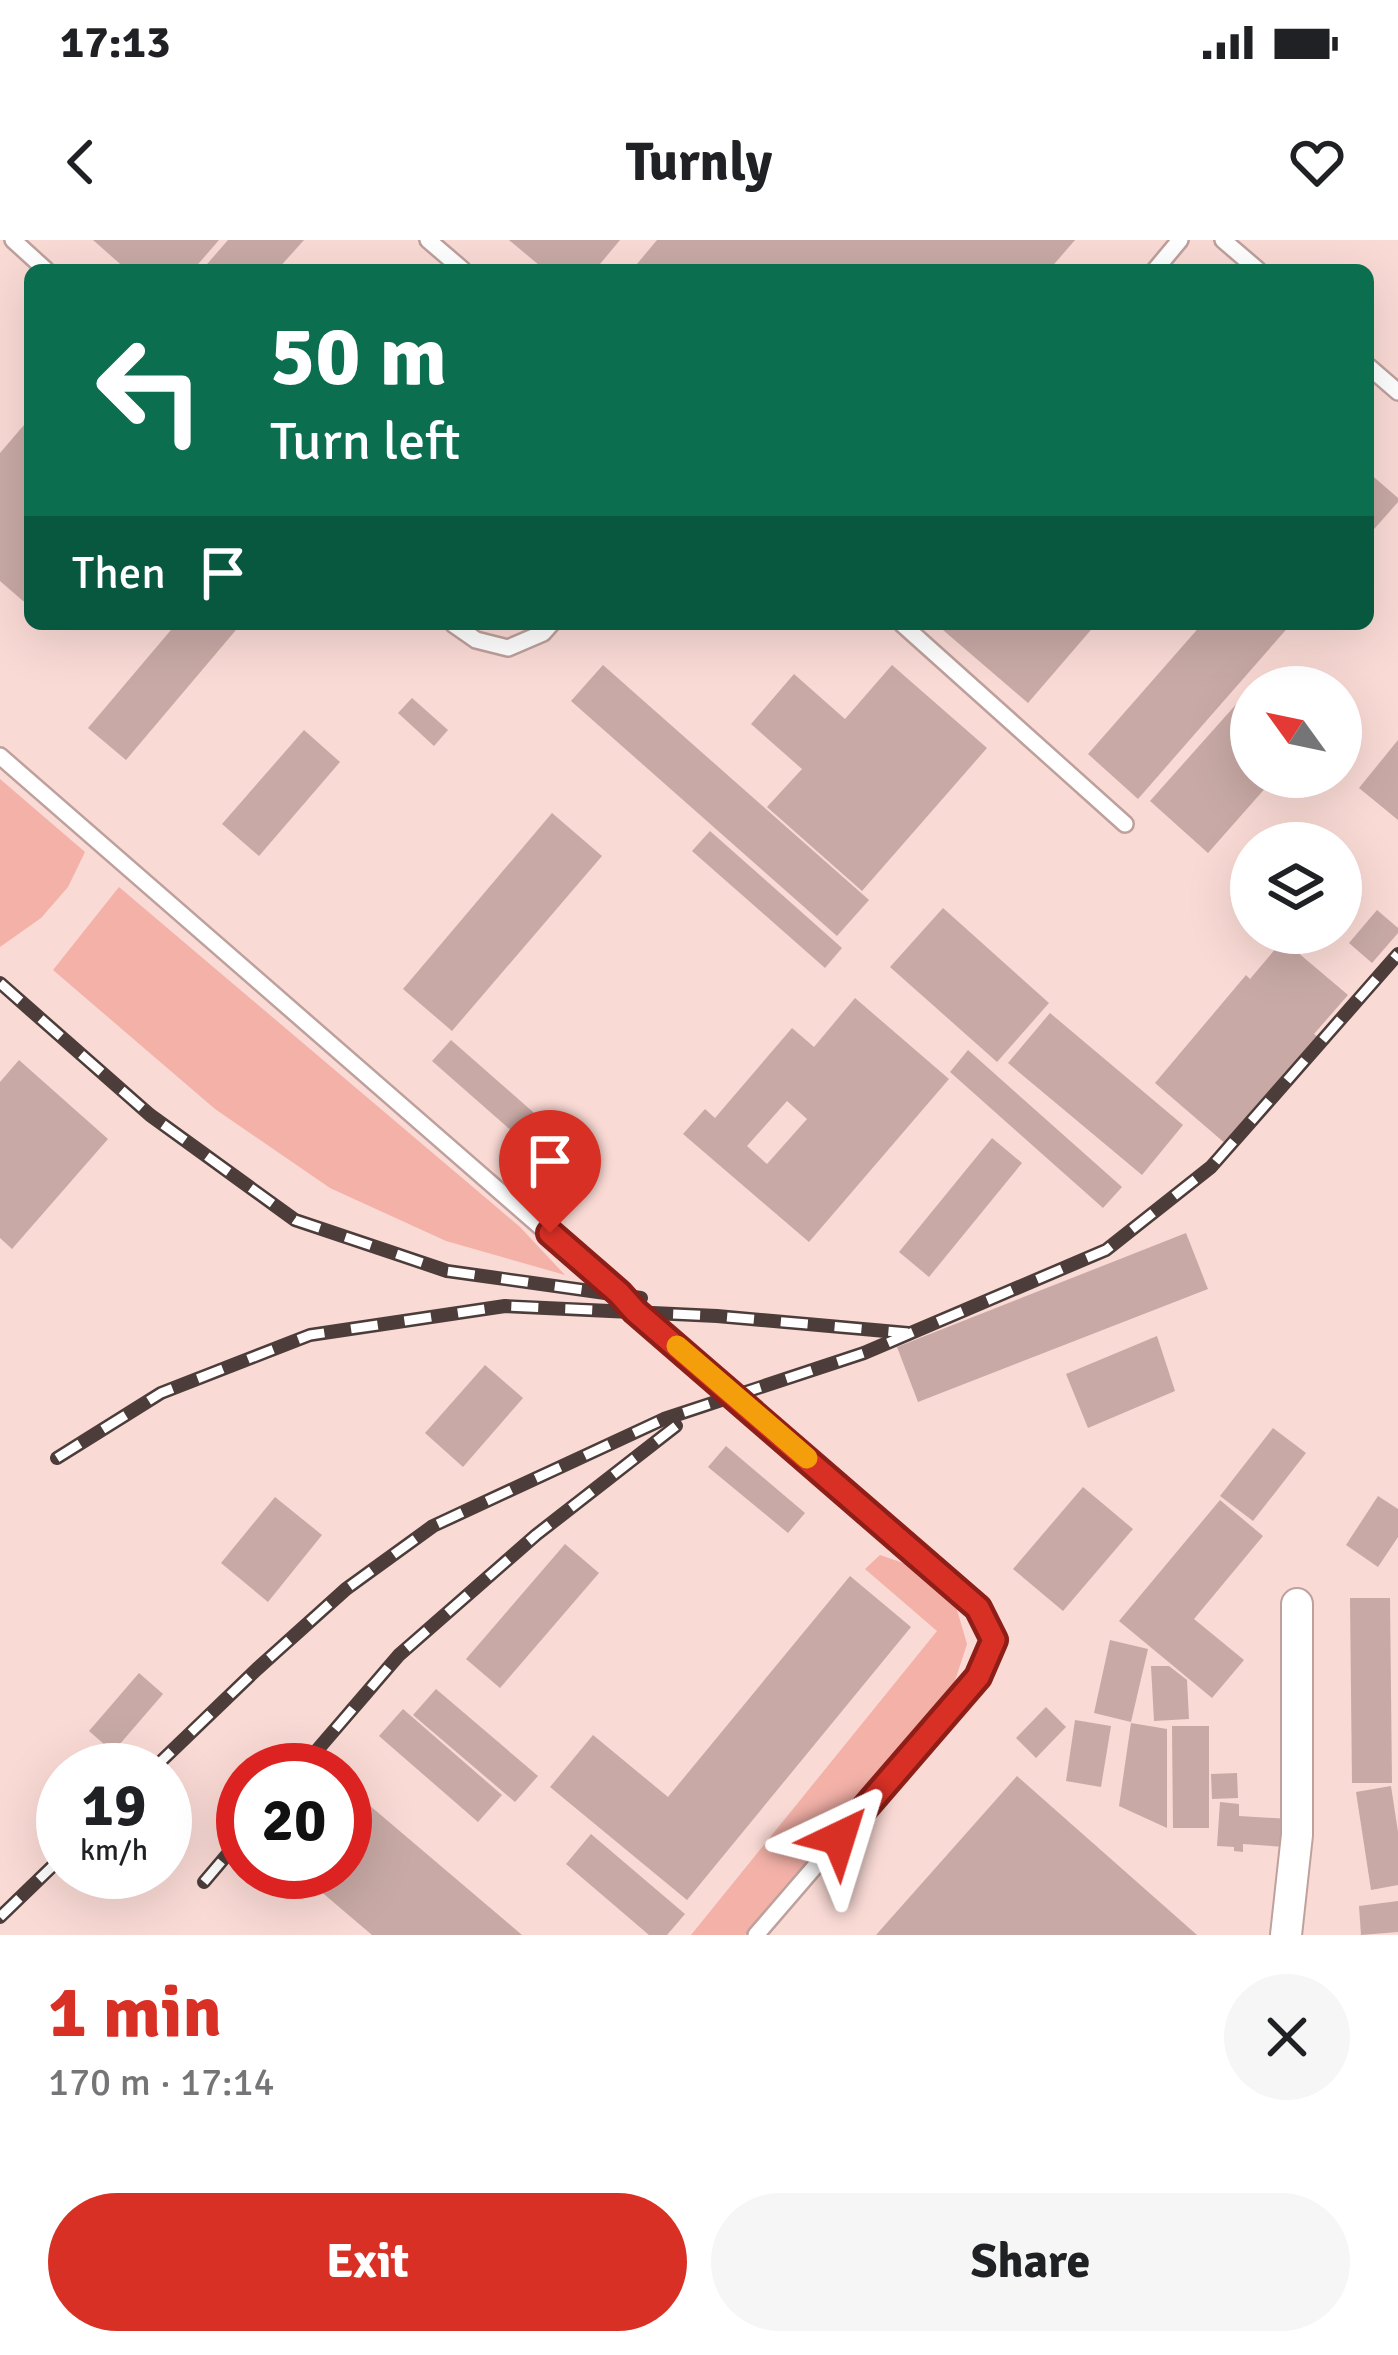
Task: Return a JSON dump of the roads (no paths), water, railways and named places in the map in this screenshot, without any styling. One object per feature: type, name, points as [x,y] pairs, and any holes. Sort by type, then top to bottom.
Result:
[{"type":"street","points":[[1286,1935],[1297,1835],[1297,1604]]},
{"type":"lane","points":[[13,240],[39,264]]},
{"type":"lane","points":[[428,240],[456,264]]},
{"type":"lane","points":[[1160,264],[1180,240]]},
{"type":"lane","points":[[1223,240],[1251,264]]},
{"type":"lane","points":[[1374,370],[1398,392]]},
{"type":"lane","points":[[462,630],[476,640],[508,648],[546,630]]},
{"type":"lane","points":[[909,630],[1125,824]]},
{"type":"lane","points":[[0,756],[978,1608],[994,1640],[978,1677],[756,1935]]},
{"type":"railway","points":[[180,1743],[346,1589],[433,1526],[664,1419],[864,1353],[1106,1250],[1211,1167],[1398,954]]},
{"type":"railway","points":[[0,983],[150,1115],[295,1220],[447,1271],[641,1298]]},
{"type":"railway","points":[[57,1458],[161,1393],[310,1335],[505,1306],[717,1316],[908,1333]]},
{"type":"railway","points":[[323,1743],[399,1655],[536,1535],[676,1426]]},
{"type":"railway","points":[[204,1882],[216,1868]]},
{"type":"railway","points":[[0,1917],[36,1882]]}]
